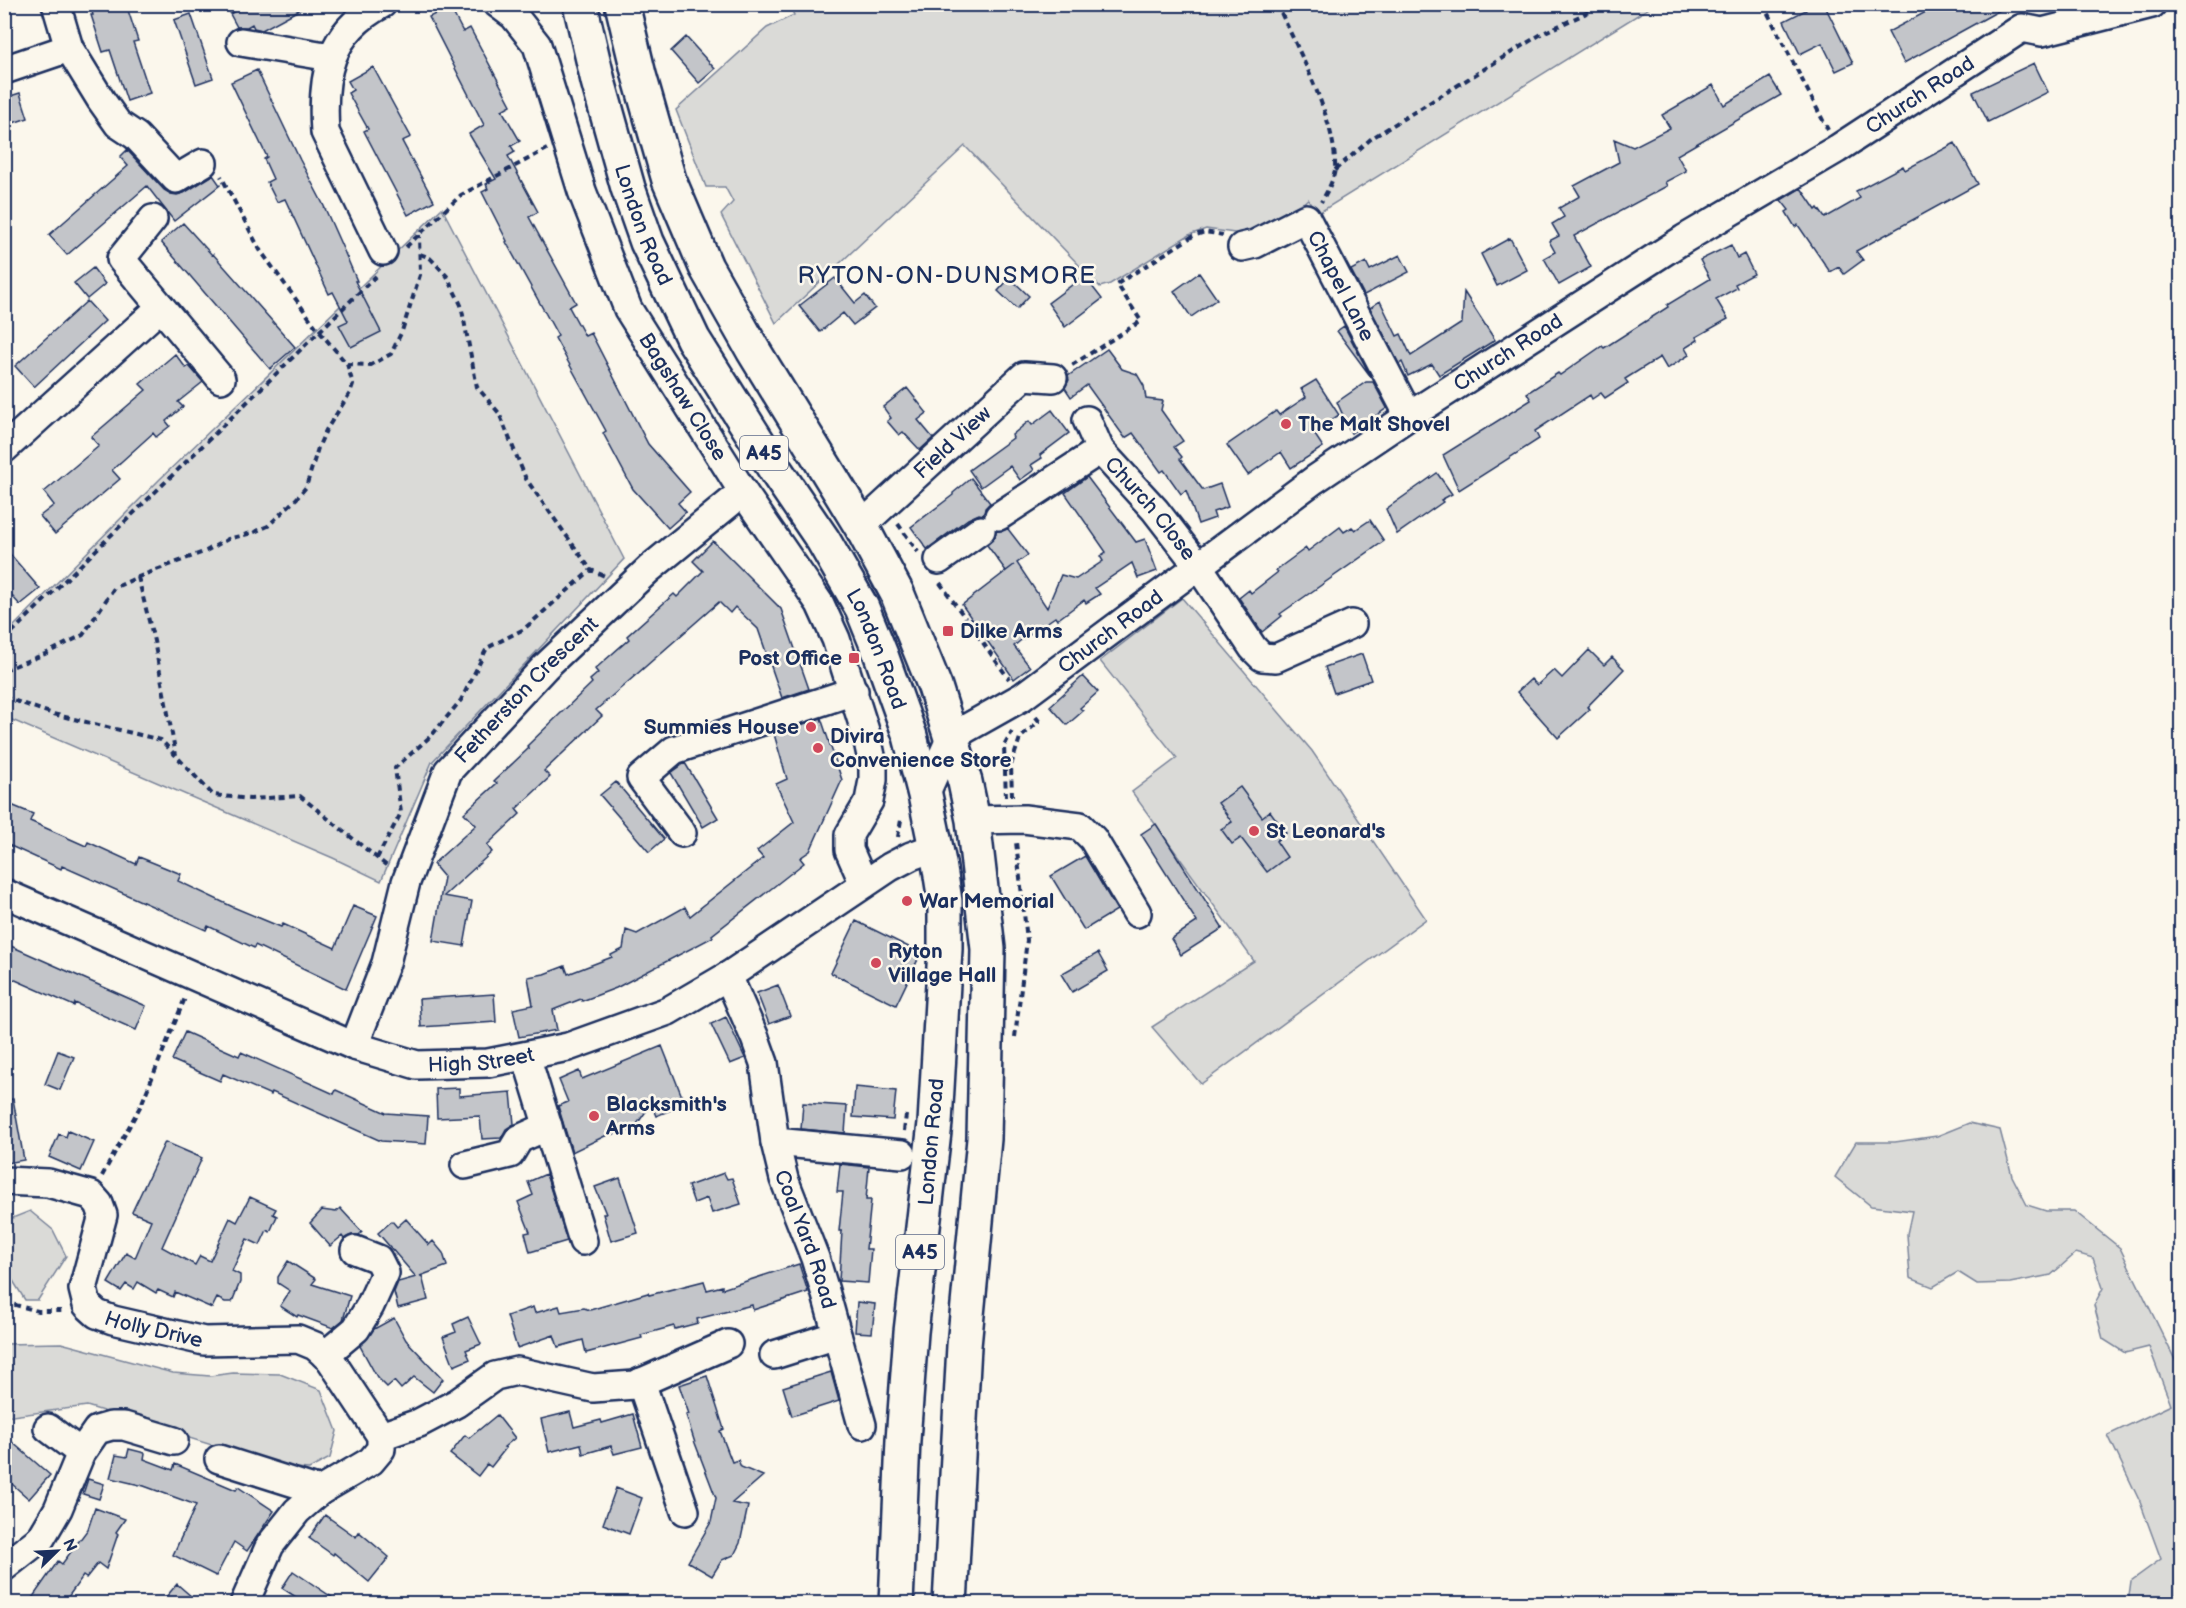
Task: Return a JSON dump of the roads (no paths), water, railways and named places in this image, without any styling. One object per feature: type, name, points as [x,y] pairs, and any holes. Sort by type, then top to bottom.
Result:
[{"type":"highway","name":"London Road","points":[[580,4],[628,188],[647,242],[693,339],[763,452],[824,540],[862,608],[910,736],[936,848],[945,901],[945,949],[935,1123],[911,1332],[903,1440],[896,1604]]},
{"type":"highway","name":"London Road","points":[[622,4],[639,75],[669,180],[706,267],[753,350],[873,515],[897,593],[915,635],[951,736],[973,820],[988,949],[984,1139],[964,1346],[950,1604]]},
{"type":"street","points":[[56,4],[69,48],[118,124],[136,136],[176,179],[203,163]]},
{"type":"street","points":[[382,4],[368,12],[354,25],[341,39],[331,57],[324,95],[325,132],[390,256]]},
{"type":"street","name":"Bagshaw Close","points":[[498,4],[514,16],[537,45],[582,191],[628,309],[743,492],[820,604],[836,639],[854,691],[873,765],[869,801],[849,835],[849,850],[864,884]]},
{"type":"street","name":"Church Road","points":[[951,736],[1027,711],[1198,567],[1314,480],[1684,239],[1837,149],[2024,16],[2042,32],[2152,4]]},
{"type":"street","points":[[241,42],[331,57]]},
{"type":"street","points":[[4,70],[69,48]]},
{"type":"street","name":"Chapel Lane","points":[[1235,241],[1255,244],[1306,218],[1409,416]]},
{"type":"street","points":[[153,219],[122,259],[221,379]]},
{"type":"street","points":[[6,444],[162,307]]},
{"type":"street","name":"Field View","points":[[873,515],[1023,376],[1053,378]]},
{"type":"street","name":"Church Close","points":[[1087,420],[1100,450],[1155,510],[1198,567],[1253,648],[1262,657],[1276,658],[1352,624]]},
{"type":"street","name":"Church Close","points":[[932,565],[990,523],[1100,450]]},
{"type":"street","name":"Fetherston Crescent","points":[[354,1046],[386,963],[406,882],[448,771],[545,667],[649,569],[743,492]]},
{"type":"street","points":[[682,832],[641,778],[674,750],[854,691]]},
{"type":"street","points":[[925,795],[951,736]]},
{"type":"street","points":[[973,820],[1024,819],[1080,825],[1093,839],[1137,913]]},
{"type":"street","name":"High Street","points":[[4,893],[354,1046],[417,1065],[488,1063],[568,1047],[668,1011],[728,976],[890,867],[911,856],[936,848]]},
{"type":"street","name":"Coal Yard Road","points":[[728,976],[756,1038],[764,1063],[775,1142],[784,1179],[815,1258],[862,1425]]},
{"type":"street","points":[[526,1056],[583,1241]]},
{"type":"street","points":[[465,1165],[510,1154],[519,1139],[548,1126]]},
{"type":"street","name":"Coal Yard Road","points":[[775,1142],[902,1154]]},
{"type":"street","name":"Holly Drive","points":[[4,1180],[48,1184],[91,1195],[99,1204],[103,1215],[83,1289],[87,1305],[97,1314],[113,1320],[204,1341],[298,1339],[315,1346],[325,1355],[381,1436]]},
{"type":"street","points":[[325,1355],[356,1329],[370,1306],[385,1273],[378,1260],[355,1251]]},
{"type":"street","name":"Coal Yard Road","points":[[774,1355],[837,1335]]},
{"type":"street","points":[[244,1604],[270,1545],[297,1511],[320,1491],[371,1461],[381,1449],[381,1436],[419,1423],[457,1403],[495,1376],[517,1371],[593,1388],[635,1385],[728,1344]]},
{"type":"street","points":[[641,1382],[685,1511]]},
{"type":"street","points":[[4,1567],[41,1538],[58,1509],[81,1453],[97,1430],[111,1426],[124,1426],[174,1441]]},
{"type":"street","points":[[48,1428],[81,1453]]},
{"type":"street","points":[[219,1460],[320,1491]]},
{"type":"place","name":"The Malt Shovel","points":[[1286,424]]},
{"type":"place","name":"Dilke Arms","points":[[948,631]]},
{"type":"place","name":"Post Office","points":[[854,658]]},
{"type":"place","name":"Summies House","points":[[811,727]]},
{"type":"place","name":"Divira Convenience Store","points":[[818,748]]},
{"type":"place","name":"St Leonard's","points":[[1254,831]]},
{"type":"place","name":"War Memorial","points":[[907,901]]},
{"type":"place","name":"Ryton Village Hall","points":[[876,963]]},
{"type":"place","name":"Blacksmith's Arms","points":[[594,1116]]},
{"type":"district","name":"RYTON-ON-DUNSMORE","points":[[947,275]]}]
